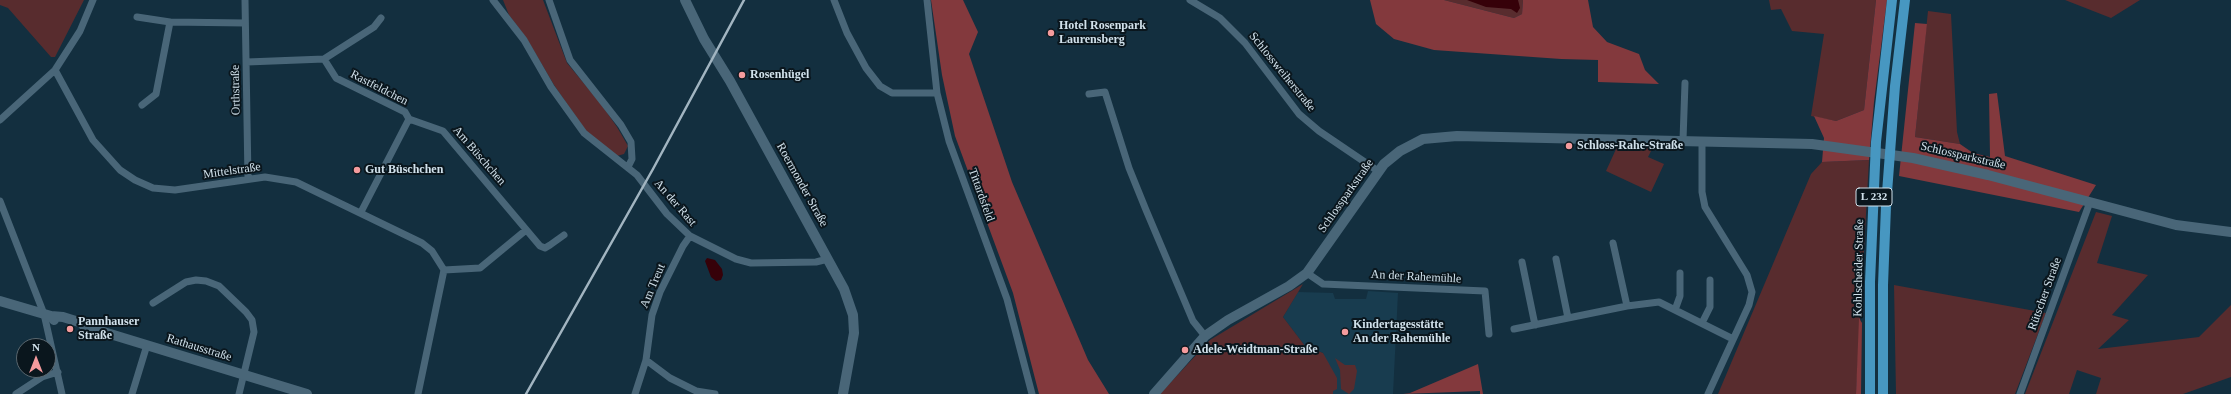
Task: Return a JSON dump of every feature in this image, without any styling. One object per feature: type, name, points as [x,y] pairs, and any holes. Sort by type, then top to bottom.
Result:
[{"type":"main road","name":"Kohlscheider Straße","points":[[1870,394],[1870,282],[1876,142],[1892,0]]},
{"type":"main road","name":"Kohlscheider Straße","points":[[1883,394],[1883,285],[1886,198],[1895,86],[1905,0]]},
{"type":"street","points":[[0,120],[55,70],[80,31],[93,0]]},
{"type":"street","name":"Orthstraße","points":[[245,0],[248,179]]},
{"type":"street","name":"An der Rast","points":[[493,0],[524,40],[551,87],[584,133],[637,174],[667,214],[690,236],[736,259],[751,263],[816,262],[828,259]]},
{"type":"street","points":[[500,8],[502,0]]},
{"type":"street","points":[[548,0],[570,60],[622,125],[631,142],[632,159],[628,167]]},
{"type":"street","name":"Roermonder Straße","points":[[685,0],[704,38],[730,82],[844,289],[853,316],[853,346],[843,394]]},
{"type":"street","points":[[834,0],[847,34],[866,68],[880,86],[892,93],[937,93]]},
{"type":"street","name":"Tittardsfeld","points":[[926,0],[937,93],[951,145],[1007,299],[1032,394]]},
{"type":"street","name":"Schlossweiherstraße","points":[[1190,0],[1220,18],[1245,43],[1299,114],[1319,131],[1378,171]]},
{"type":"street","points":[[137,17],[170,22],[245,23]]},
{"type":"street","points":[[247,62],[324,59],[374,27],[381,18]]},
{"type":"street","points":[[142,105],[156,94],[170,22]]},
{"type":"street","name":"Rastfeldchen","points":[[324,59],[336,78],[405,112],[409,119]]},
{"type":"street","name":"Mittelstraße","points":[[55,70],[93,140],[120,170],[134,180],[162,190],[265,177],[296,182],[361,212],[422,243],[432,251],[444,270]]},
{"type":"street","points":[[1683,140],[1685,83]]},
{"type":"street","points":[[1089,94],[1104,92],[1129,168],[1143,203],[1193,321],[1205,336]]},
{"type":"street","points":[[361,212],[409,119]]},
{"type":"street","name":"Am Büschchen","points":[[409,119],[443,131],[518,218],[540,246],[545,248],[564,235]]},
{"type":"street","name":"Schlossparkstraße","points":[[1154,394],[1205,336],[1228,320],[1289,286],[1307,273],[1378,171],[1390,158],[1411,144],[1423,139],[1440,137],[1683,140],[1812,144],[1858,149],[1914,158],[2176,225],[2231,232]]},
{"type":"street","points":[[1702,141],[1702,192],[1705,207],[1747,275],[1752,292],[1749,305],[1708,394]]},
{"type":"street","points":[[0,201],[47,315],[62,394]]},
{"type":"street","name":"Rütscher Straße","points":[[2020,394],[2090,202]]},
{"type":"street","points":[[418,394],[444,270],[472,270],[480,268],[526,230]]},
{"type":"street","name":"Am Treut","points":[[636,394],[646,360],[652,316],[658,298],[683,246],[690,236]]},
{"type":"street","points":[[1614,243],[1627,306]]},
{"type":"street","points":[[1556,259],[1568,318]]},
{"type":"street","points":[[1522,262],[1535,325]]},
{"type":"street","name":"An der Rahemühle","points":[[1307,273],[1323,284],[1485,292],[1489,334]]},
{"type":"street","points":[[1676,310],[1680,296],[1680,273]]},
{"type":"street","points":[[1702,323],[1710,307],[1710,280]]},
{"type":"street","points":[[153,303],[186,282],[206,281],[219,286],[246,312],[253,325],[252,337],[239,394]]},
{"type":"street","name":"Rathausstraße","points":[[0,301],[47,315],[63,317],[82,323],[84,326],[307,394]]},
{"type":"street","points":[[1514,329],[1627,306],[1659,302],[1733,339]]},
{"type":"street","points":[[132,394],[147,345]]},
{"type":"street","points":[[646,360],[670,378],[696,391],[715,394]]},
{"type":"street","points":[[16,394],[42,377],[58,372]]},
{"type":"shaded area","points":[[0,0],[84,0],[55,57],[51,57],[8,8],[0,5]]},
{"type":"shaded area","points":[[503,0],[543,0],[567,63],[601,104],[617,127],[628,146],[624,154],[617,156],[586,131],[554,85],[527,39],[509,15]]},
{"type":"shaded area","points":[[931,0],[963,0],[978,32],[969,54],[1012,182],[1088,360],[1109,394],[1039,394],[1013,293],[955,136],[942,75]]},
{"type":"shaded area","points":[[1370,0],[1444,0],[1514,18],[1522,14],[1523,0],[1588,0],[1593,27],[1607,42],[1639,54],[1645,70],[1659,84],[1598,82],[1598,60],[1561,59],[1434,50],[1394,39],[1376,24]]},
{"type":"shaded area","points":[[1444,0],[1523,0],[1522,14],[1514,18]]},
{"type":"shaded area","points":[[1467,0],[1518,0],[1520,8],[1517,13],[1511,9],[1486,7]]},
{"type":"shaded area","points":[[1769,0],[1876,0],[1864,110],[1836,121],[1811,116],[1824,34],[1792,31],[1781,9],[1771,10]]},
{"type":"shaded area","points":[[1876,0],[1887,0],[1874,102],[1869,160],[1822,162],[1824,138],[1814,116],[1836,121],[1864,110]]},
{"type":"shaded area","points":[[2065,0],[2140,0],[2111,18]]},
{"type":"shaded area","points":[[1928,11],[1951,14],[1957,132],[1960,144],[1915,137]]},
{"type":"shaded area","points":[[1915,23],[1927,24],[1915,137],[1960,144],[1973,153],[1990,157],[1989,94],[1997,93],[2005,156],[2096,185],[2079,212],[1899,176]]},
{"type":"shaded area","points":[[1617,147],[1653,147],[1648,157],[1664,164],[1651,192],[1606,171]]},
{"type":"shaded area","points":[[1869,160],[1856,394],[1718,394],[1811,174],[1822,162]]},
{"type":"shaded area","points":[[2096,212],[2112,216],[2097,263],[2148,275],[2112,315],[2129,320],[2098,349],[2199,337],[2231,305],[2231,377],[2183,394],[2096,394],[2101,378],[2077,370],[2069,394],[2025,394]]},
{"type":"shaded area","points":[[707,258],[715,260],[722,269],[723,275],[721,280],[716,281],[711,277],[705,261]]},
{"type":"shaded area","points":[[1303,284],[1283,317],[1305,346],[1323,353],[1337,378],[1337,389],[1333,391],[1333,394],[1160,394],[1210,340]]},
{"type":"shaded area","points":[[1894,285],[2046,313],[2015,394],[1896,394]]},
{"type":"shaded area","name":"Kindertagesstätte An der Rahemühle","points":[[1368,291],[1398,293],[1393,394],[1333,394],[1323,353],[1305,346],[1283,317],[1298,292],[1333,293],[1335,299],[1366,299]]},
{"type":"shaded area","points":[[1859,318],[1862,323],[1861,394],[1856,394]]},
{"type":"shaded area","points":[[1335,358],[1345,365],[1355,365],[1357,371],[1354,389],[1349,394],[1341,389],[1340,370]]},
{"type":"shaded area","points":[[1478,364],[1483,394],[1480,394],[1480,391],[1403,394],[1410,393]]},
{"type":"railway","points":[[526,394],[653,169],[744,0]]},
{"type":"place","name":"Hotel Rosenpark Laurensberg","points":[[1051,33]]},
{"type":"place","name":"Rosenhügel","points":[[742,75]]},
{"type":"place","name":"Schloss-Rahe-Straße","points":[[1569,146]]},
{"type":"place","name":"Gut Büschchen","points":[[357,170]]},
{"type":"place","name":"Pannhauser Straße","points":[[70,329]]},
{"type":"place","name":"Kindertagesstätte An der Rahemühle","points":[[1345,332]]},
{"type":"place","name":"Adele-Weidtman-Straße","points":[[1185,350]]}]
